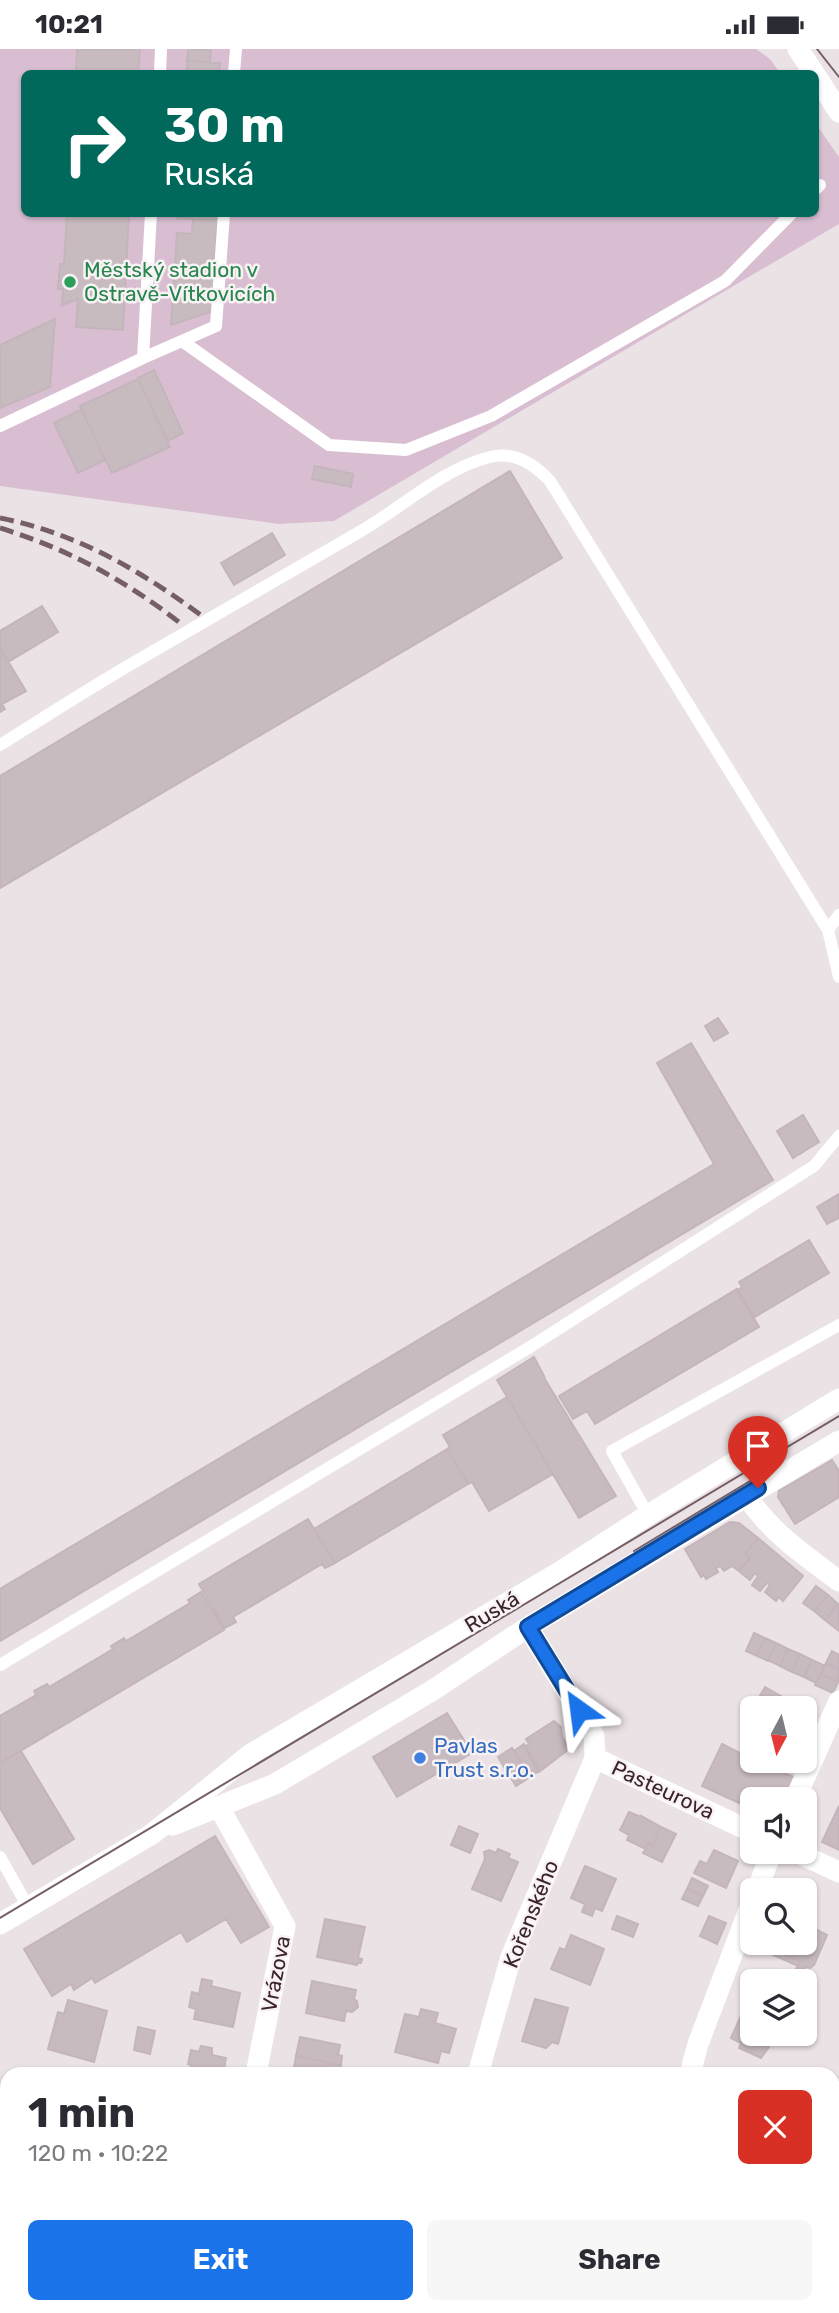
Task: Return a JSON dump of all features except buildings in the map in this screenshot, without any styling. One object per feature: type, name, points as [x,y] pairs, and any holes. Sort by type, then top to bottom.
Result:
[{"type":"street","points":[[797,49],[812,70]]},
{"type":"street","points":[[819,81],[839,112]]},
{"type":"street","name":"Ruská","points":[[0,1924],[152,1834],[251,1754],[551,1577],[839,1399]]},
{"type":"street","name":"Ruská","points":[[152,1834],[275,1784],[440,1686],[528,1627],[839,1441]]},
{"type":"street","points":[[746,1495],[769,1527],[839,1581]]},
{"type":"street","name":"Pasteurova","points":[[528,1627],[594,1736],[595,1758],[740,1826]]},
{"type":"street","points":[[800,1787],[839,1701]]},
{"type":"street","name":"Kořenského","points":[[480,2067],[511,1958],[595,1758]]},
{"type":"street","name":"Vrázova","points":[[219,1807],[285,1926],[257,2067]]},
{"type":"street","points":[[817,1862],[839,1872]]},
{"type":"street","points":[[692,2067],[740,1934]]},
{"type":"lane","points":[[160,70],[161,49]]},
{"type":"lane","points":[[234,70],[236,49]]},
{"type":"lane","points":[[143,358],[151,217]]},
{"type":"lane","points":[[0,426],[216,326],[224,217]]},
{"type":"lane","points":[[182,341],[329,445],[406,450],[491,416],[725,281],[788,217]]},
{"type":"lane","points":[[0,745],[142,657],[365,529],[448,475],[476,462],[503,454],[518,458],[532,464],[550,481],[828,930],[839,977]]},
{"type":"lane","points":[[828,930],[839,915]]},
{"type":"lane","points":[[0,1665],[530,1347],[814,1166],[839,1136]]},
{"type":"lane","points":[[648,1515],[612,1451],[839,1325]]},
{"type":"lane","points":[[0,1857],[6,1877],[29,1907]]},
{"type":"shaded area","points":[[0,49],[756,49],[770,59],[778,70],[21,70],[21,217],[819,217],[819,128],[839,157],[839,224],[334,521],[279,524],[0,486]]},
{"type":"tram line","points":[[817,49],[839,77]]},
{"type":"tram line","points":[[0,1918],[839,1416]]},
{"type":"tram line","points":[[634,1551],[775,1466]]},
{"type":"railway","points":[[0,518],[55,533],[106,555],[155,583],[202,616]]},
{"type":"railway","points":[[0,528],[50,546],[97,568],[184,626]]},
{"type":"place","name":"Městský stadion v Ostravě-Vítkovicích","points":[[70,282]]},
{"type":"place","name":"Pavlas Trust s.r.o.","points":[[420,1758]]},
{"type":"route","points":[[579,1710],[528,1627],[758,1488]]}]
